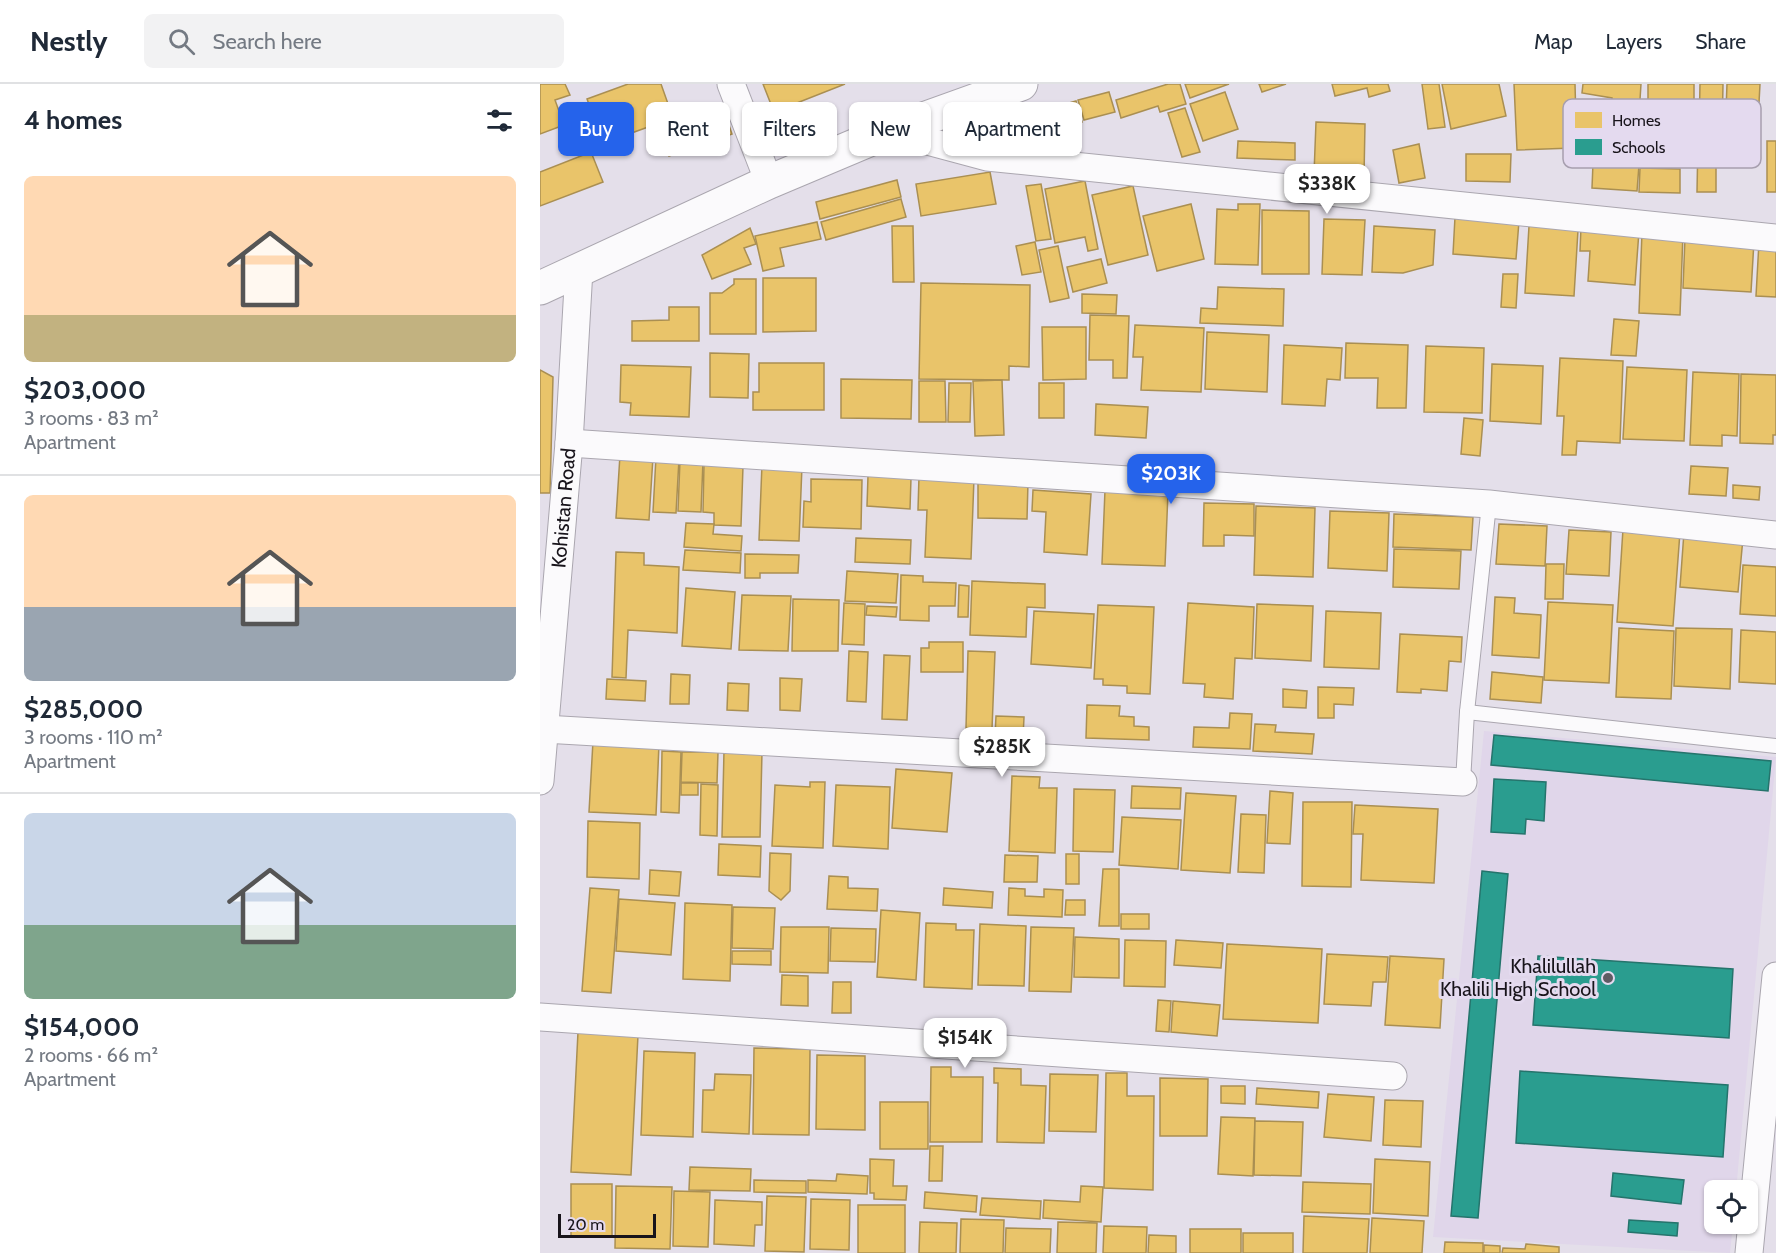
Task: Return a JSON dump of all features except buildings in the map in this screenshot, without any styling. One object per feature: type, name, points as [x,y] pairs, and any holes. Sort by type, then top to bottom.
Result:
[{"type":"main road","points":[[931,116],[1021,84]]},
{"type":"main road","points":[[540,288],[769,182],[849,148]]},
{"type":"street","points":[[731,84],[769,182]]},
{"type":"street","points":[[931,142],[987,157],[1776,238]]},
{"type":"street","name":"Kohistan Road","points":[[540,781],[569,443],[579,269]]},
{"type":"street","points":[[569,443],[1489,504],[1776,535]]},
{"type":"street","points":[[544,729],[1463,782]]},
{"type":"street","points":[[1749,1253],[1769,1111],[1776,976]]},
{"type":"street","points":[[540,1017],[1393,1076]]},
{"type":"lane","points":[[1463,782],[1467,712],[1489,504]]},
{"type":"lane","points":[[1467,712],[1776,746]]},
{"type":"shaded area","name":"Khalilullah Khalili High School","points":[[1484,731],[1776,757],[1737,1180],[1704,1180],[1704,1234],[1732,1234],[1730,1253],[1433,1237]]},
{"type":"place","name":"Khalilullah Khalili High School","points":[[1608,978]]}]
